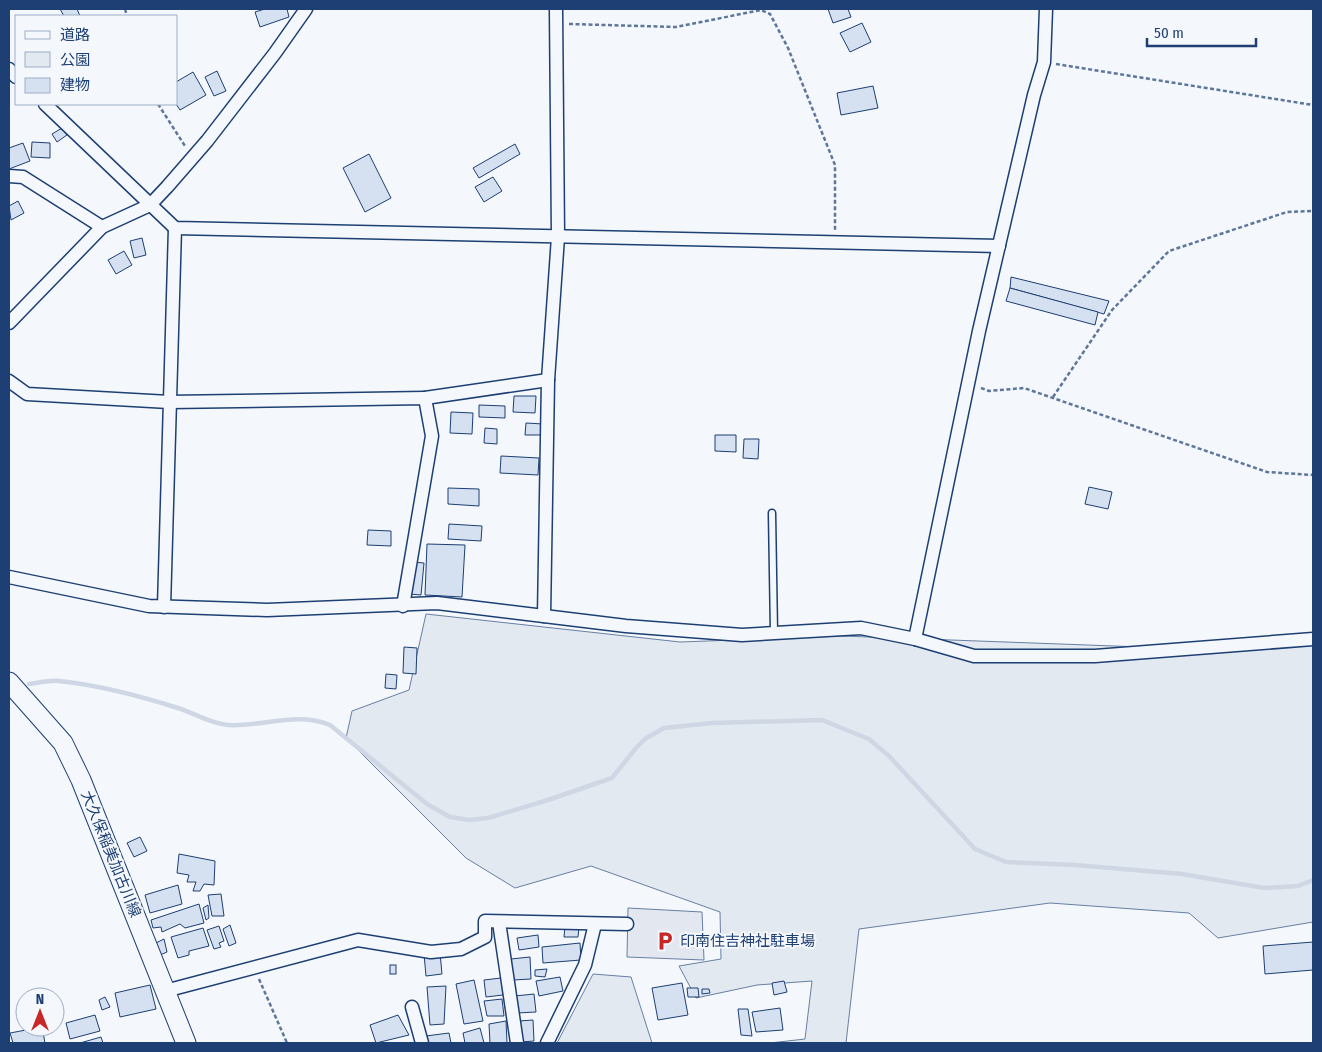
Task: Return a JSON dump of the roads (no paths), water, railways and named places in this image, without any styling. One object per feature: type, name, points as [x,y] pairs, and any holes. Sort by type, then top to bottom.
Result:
[{"type":"main road","name":"大久保稲美加古川線","points":[[9,682],[63,743],[74,765],[186,1043]]},
{"type":"street","points":[[9,323],[102,227],[150,205],[192,158],[276,53],[306,9]]},
{"type":"street","points":[[544,616],[548,380],[558,237],[556,9]]},
{"type":"street","points":[[915,638],[968,383],[1034,95],[1044,62],[1046,9]]},
{"type":"street","points":[[45,105],[175,228],[999,246]]},
{"type":"street","points":[[9,176],[23,177],[102,227]]},
{"type":"street","points":[[164,607],[175,228]]},
{"type":"street","points":[[9,381],[27,394],[169,402],[425,398],[548,380]]},
{"type":"street","points":[[403,606],[432,436],[425,398]]},
{"type":"street","points":[[9,577],[150,606],[164,607],[267,610],[403,606],[437,603],[626,626],[742,635],[861,628],[915,638],[974,656],[1085,656],[1313,639]]},
{"type":"street","points":[[165,991],[358,940],[431,952],[461,949],[485,937],[485,921],[628,924]]},
{"type":"street","points":[[499,922],[517,1043]]},
{"type":"street","points":[[547,1043],[585,965],[595,924]]},
{"type":"street","points":[[412,1007],[422,1043]]},
{"type":"lane","points":[[772,513],[774,633]]},
{"type":"waterway","points":[[29,684],[59,681],[104,688],[134,695],[184,710],[209,721],[228,725],[292,719],[318,721],[330,725],[427,804],[450,817],[469,820],[488,818],[612,778],[645,739],[664,728],[712,723],[822,720],[869,739],[889,756],[975,849],[1006,862],[1075,865],[1182,874],[1264,888],[1298,886],[1313,880]]},
{"type":"place","name":"印南住吉神社駐車場","points":[[665,941]]}]
